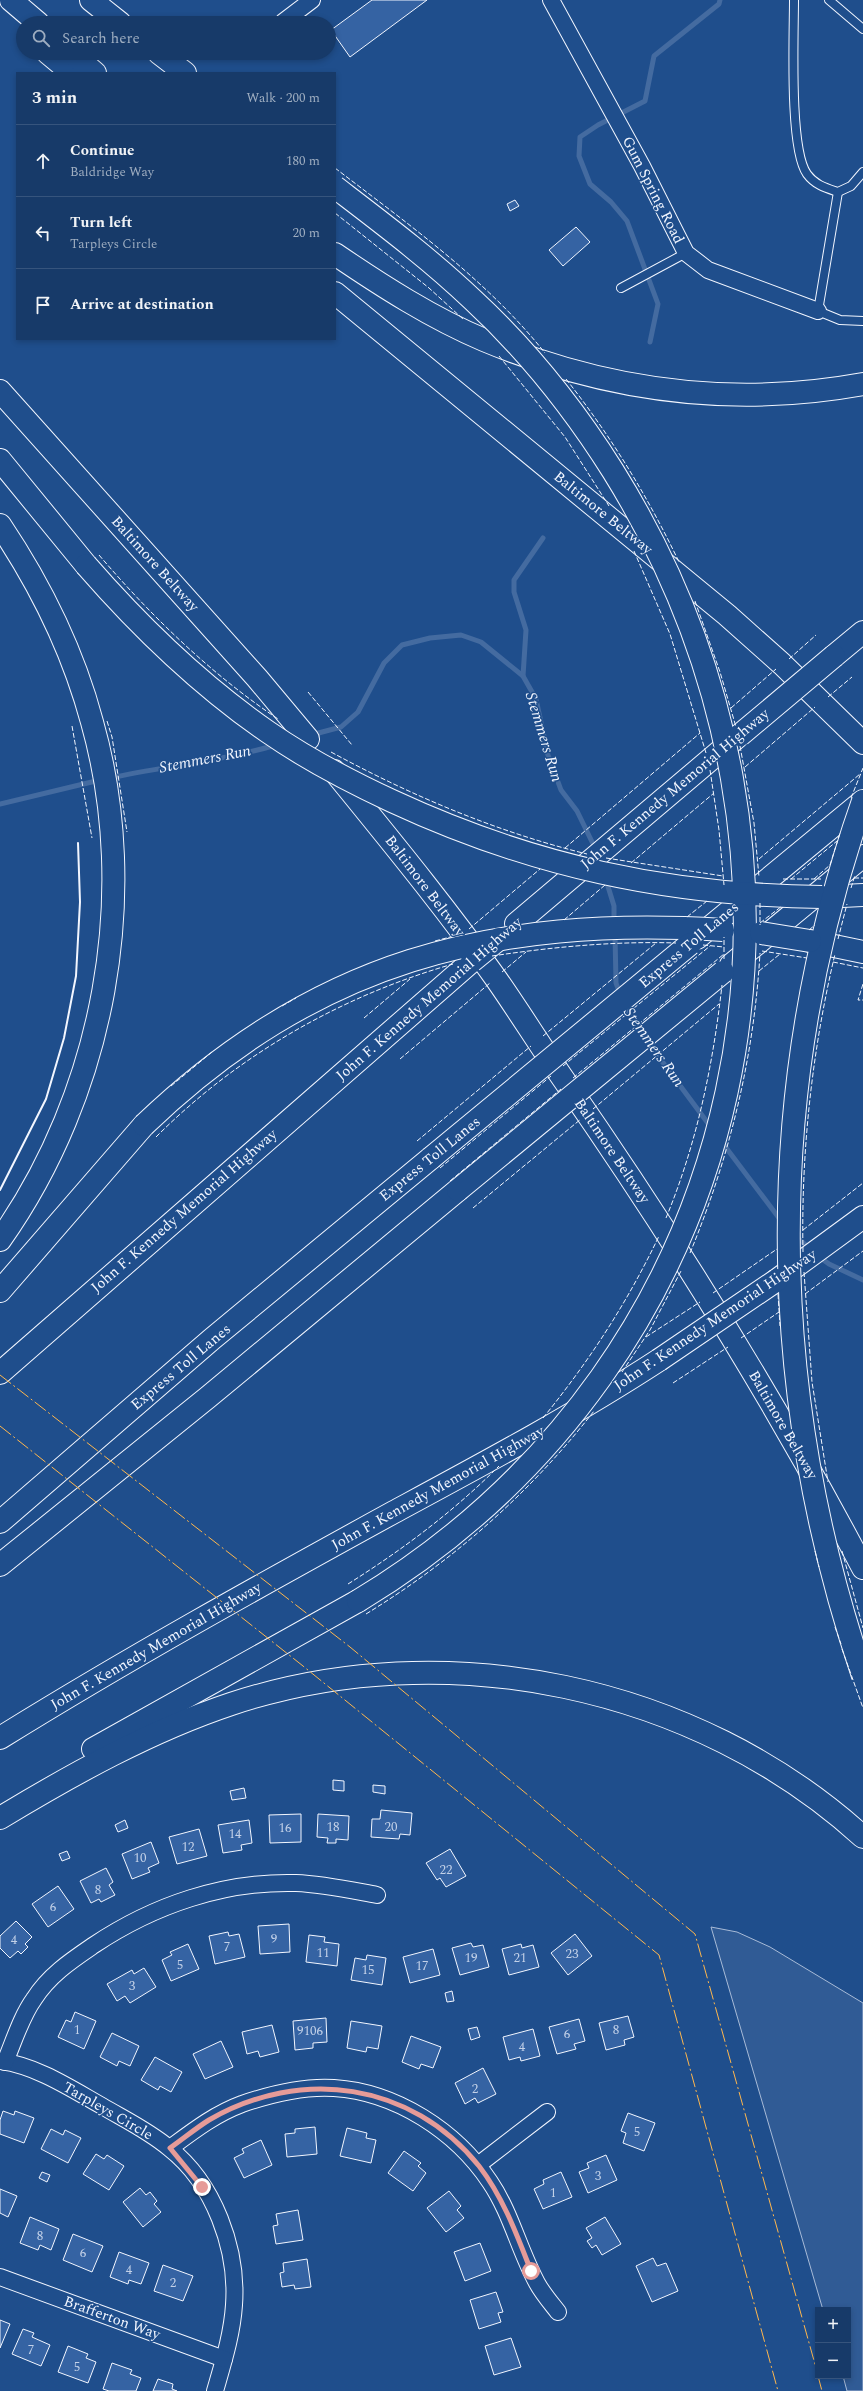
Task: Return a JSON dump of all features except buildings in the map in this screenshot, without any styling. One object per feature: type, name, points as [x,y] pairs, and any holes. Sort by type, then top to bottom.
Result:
[{"type":"highway","points":[[11,0],[30,16]]},
{"type":"highway","points":[[91,0],[111,16]]},
{"type":"highway","points":[[0,10],[16,24]]},
{"type":"highway","points":[[56,60],[71,72]]},
{"type":"highway","points":[[80,60],[94,72]]},
{"type":"highway","points":[[168,60],[184,72]]},
{"type":"highway","points":[[0,1803],[390,1582],[443,1544],[515,1480],[536,1459],[594,1386],[629,1336],[660,1282],[686,1224],[718,1129],[731,1074],[741,1008],[746,914],[739,820],[722,731],[684,612],[660,556],[629,498],[596,444],[558,393],[496,322],[425,258],[336,188]]},
{"type":"highway","points":[[336,255],[452,325],[484,340],[573,372],[632,385],[680,392],[736,395],[797,393],[863,384]]},
{"type":"highway","name":"Baltimore Beltway","points":[[336,294],[716,606],[782,664],[863,743]]},
{"type":"highway","name":"Baltimore Beltway","points":[[0,391],[308,739]]},
{"type":"highway","points":[[0,460],[86,565],[161,645],[208,687],[267,732],[357,784],[466,833],[542,859],[644,882],[703,890],[766,895],[863,895]]},
{"type":"highway","points":[[0,525],[31,574],[59,629],[82,688],[93,723],[105,781],[112,834],[113,881],[110,945],[93,1037],[79,1084],[62,1129],[27,1198],[0,1240]]},
{"type":"highway","name":"John F. Kennedy Memorial Highway","points":[[0,1373],[382,1038],[863,632]]},
{"type":"highway","name":"Baltimore Beltway","points":[[324,758],[410,864],[495,978],[624,1168],[694,1276],[792,1438],[863,1568]]},
{"type":"highway","points":[[863,801],[825,924],[806,1018],[792,1121],[787,1246],[794,1363],[813,1486],[835,1588],[863,1676]]},
{"type":"highway","name":"Express Toll Lanes","points":[[0,1522],[212,1339],[863,801]]},
{"type":"highway","points":[[0,1564],[207,1398],[863,856]]},
{"type":"highway","points":[[0,1291],[144,1125],[223,1057],[275,1022],[340,988],[402,963],[437,951],[522,935],[596,928],[657,926],[760,934],[863,952]]},
{"type":"highway","name":"John F. Kennedy Memorial Highway","points":[[0,1738],[122,1664],[486,1462],[607,1393],[766,1288],[863,1217]]},
{"type":"highway","points":[[0,1818],[155,1733],[233,1703],[326,1681],[386,1674],[452,1673],[523,1679],[556,1684],[617,1700],[682,1723],[737,1749],[771,1768],[830,1810],[863,1837]]},
{"type":"street","points":[[290,16],[312,0]]},
{"type":"street","name":"Gum Spring Road","points":[[550,0],[614,115],[686,253],[708,270],[818,311]]},
{"type":"street","points":[[3,2062],[34,1999],[54,1974],[104,1938],[149,1914],[189,1898],[262,1884],[297,1883],[377,1895]]},
{"type":"street","name":"Tarpleys Circle","points":[[3,2062],[22,2065],[67,2086],[126,2120],[170,2148],[192,2173],[215,2207],[229,2249],[234,2304],[231,2330],[224,2360],[214,2391]]},
{"type":"street","points":[[170,2148],[209,2120],[241,2105],[291,2091],[334,2088],[374,2096],[420,2116],[456,2143],[478,2166],[503,2205],[537,2282],[558,2312]]},
{"type":"street","points":[[478,2166],[547,2112]]},
{"type":"street","name":"Brafferton Way","points":[[0,2276],[224,2360]]},
{"type":"lane","points":[[794,0],[796,134],[806,173],[821,187],[838,192],[851,186],[863,172]]},
{"type":"lane","points":[[829,0],[863,29]]},
{"type":"lane","points":[[838,192],[818,311],[840,320],[863,321]]},
{"type":"lane","points":[[621,288],[686,253]]},
{"type":"shaded area","points":[[711,1927],[737,1932],[770,1947],[863,2003],[863,2391],[847,2391],[844,2379],[851,2379],[851,2307],[822,2307]]},
{"type":"waterway","points":[[650,342],[658,304],[627,221],[611,202],[590,184],[579,156],[580,137],[598,125],[645,101],[654,56],[719,4],[720,0]]},
{"type":"waterway","points":[[523,676],[526,630],[514,592],[514,580],[543,538]]},
{"type":"waterway","name":"Stemmers Run","points":[[311,735],[341,727],[358,712],[384,663],[402,645],[430,638],[461,635],[481,642],[523,676],[536,699],[548,755],[561,790],[577,811],[596,850]]},
{"type":"waterway","name":"Stemmers Run","points":[[110,778],[256,751],[276,745]]},
{"type":"waterway","name":"Stemmers Run","points":[[0,804],[100,780]]},
{"type":"waterway","name":"Stemmers Run","points":[[606,880],[614,906],[614,925]]},
{"type":"waterway","name":"Stemmers Run","points":[[615,935],[616,983],[620,994]]},
{"type":"waterway","name":"Stemmers Run","points":[[624,1005],[641,1033]]},
{"type":"waterway","name":"Stemmers Run","points":[[647,1041],[710,1126]]},
{"type":"waterway","name":"Stemmers Run","points":[[718,1137],[782,1222]]},
{"type":"waterway","name":"Stemmers Run","points":[[796,1236],[811,1250]]},
{"type":"waterway","name":"Stemmers Run","points":[[818,1256],[829,1264],[863,1280]]},
{"type":"fence","points":[[336,169],[446,254],[498,301],[545,353]]},
{"type":"fence","points":[[336,214],[429,288],[463,319]]},
{"type":"fence","points":[[499,356],[565,437],[609,506]]},
{"type":"fence","points":[[566,379],[598,422],[628,468],[655,514],[679,562]]},
{"type":"fence","points":[[634,551],[670,634],[706,753]]},
{"type":"fence","points":[[99,555],[139,600],[183,643],[229,683],[278,719]]},
{"type":"fence","points":[[695,601],[720,672],[736,727]]},
{"type":"fence","points":[[789,659],[816,635]]},
{"type":"fence","points":[[731,708],[776,669]]},
{"type":"fence","points":[[828,697],[852,677]]},
{"type":"fence","points":[[308,692],[352,745]]},
{"type":"fence","points":[[745,767],[815,707]]},
{"type":"fence","points":[[107,721],[112,737],[127,832]]},
{"type":"fence","points":[[72,726],[92,838]]},
{"type":"fence","points":[[565,848],[700,733]]},
{"type":"fence","points":[[740,746],[754,823],[759,877]]},
{"type":"fence","points":[[331,752],[424,798],[488,824],[520,835],[587,854]]},
{"type":"fence","points":[[851,798],[863,768]]},
{"type":"fence","points":[[710,770],[719,830],[724,885]]},
{"type":"fence","points":[[759,859],[860,774]]},
{"type":"fence","points":[[631,863],[714,793]]},
{"type":"fence","points":[[830,865],[840,833]]},
{"type":"fence","points":[[791,879],[837,841]]},
{"type":"fence","points":[[606,858],[723,876]]},
{"type":"fence","points":[[814,879],[830,865]]},
{"type":"fence","points":[[469,929],[540,869]]},
{"type":"fence","points":[[851,888],[855,875]]},
{"type":"fence","points":[[854,878],[863,878]]},
{"type":"fence","points":[[783,879],[821,879]]},
{"type":"fence","points":[[564,920],[605,885]]},
{"type":"fence","points":[[687,917],[707,901]]},
{"type":"fence","points":[[760,903],[760,925]]},
{"type":"fence","points":[[838,939],[847,904]]},
{"type":"fence","points":[[760,923],[782,906]]},
{"type":"fence","points":[[809,930],[815,925]]},
{"type":"fence","points":[[435,941],[454,936]]},
{"type":"fence","points":[[724,937],[724,959]]},
{"type":"fence","points":[[543,1036],[656,943]]},
{"type":"fence","points":[[492,956],[584,945],[676,943]]},
{"type":"fence","points":[[703,945],[724,947]]},
{"type":"fence","points":[[563,1066],[710,946]]},
{"type":"fence","points":[[762,951],[807,958]]},
{"type":"fence","points":[[502,972],[526,952]]},
{"type":"fence","points":[[690,1253],[717,1180],[738,1106],[752,1030],[760,953]]},
{"type":"fence","points":[[573,1078],[724,954]]},
{"type":"fence","points":[[759,971],[780,954]]},
{"type":"fence","points":[[803,1252],[806,1139],[814,1065],[835,954]]},
{"type":"fence","points":[[833,962],[863,968]]},
{"type":"fence","points":[[156,1137],[188,1107],[221,1080],[256,1055],[293,1032],[331,1011],[371,993],[411,977],[453,964]]},
{"type":"fence","points":[[364,1018],[410,979]]},
{"type":"fence","points":[[400,1059],[490,983]]},
{"type":"fence","points":[[863,984],[858,1000],[863,1000]]},
{"type":"fence","points":[[666,1218],[687,1161],[702,1103],[714,1045],[722,985]]},
{"type":"fence","points":[[282,1006],[296,998]]},
{"type":"fence","points":[[593,1109],[719,1004]]},
{"type":"fence","points":[[417,1141],[531,1046]]},
{"type":"fence","points":[[171,1086],[212,1052]]},
{"type":"fence","points":[[440,1168],[551,1076]]},
{"type":"fence","points":[[450,1181],[561,1089]]},
{"type":"fence","points":[[473,1208],[581,1119]]},
{"type":"fence","points":[[803,1230],[863,1183]]},
{"type":"fence","points":[[543,1418],[576,1375],[607,1330],[634,1285],[659,1236]]},
{"type":"fence","points":[[713,1293],[777,1249]]},
{"type":"fence","points":[[805,1294],[863,1251]]},
{"type":"fence","points":[[622,1372],[650,1330],[681,1271]]},
{"type":"fence","points":[[804,1272],[812,1382],[828,1482]]},
{"type":"fence","points":[[778,1294],[780,1326]]},
{"type":"fence","points":[[646,1337],[700,1302]]},
{"type":"fence","points":[[741,1338],[779,1312]]},
{"type":"fence","points":[[673,1383],[728,1347]]},
{"type":"fence","points":[[366,1614],[430,1571],[489,1523],[544,1470],[594,1411]]},
{"type":"fence","points":[[348,1584],[388,1558],[426,1530],[464,1499],[499,1466]]},
{"type":"fence","points":[[815,1551],[819,1567]]},
{"type":"fence","points":[[842,1551],[863,1628]]},
{"type":"fence","points":[[835,1627],[841,1644]]},
{"type":"fence","points":[[842,1649],[863,1708]]},
{"type":"wall","points":[[0,1190],[46,1099],[64,1038],[76,976],[80,902],[78,843]]},
{"type":"power","points":[[0,1375],[350,1647],[695,1934],[815,2364]]},
{"type":"power","points":[[0,1426],[303,1666],[659,1955],[778,2391]]},
{"type":"power","points":[[819,2379],[822,2391]]},
{"type":"route","points":[[202,2187],[170,2148],[209,2120],[241,2105],[268,2096],[291,2091],[313,2088],[334,2088],[374,2096],[397,2104],[439,2128],[478,2166],[503,2205],[531,2271]]}]
